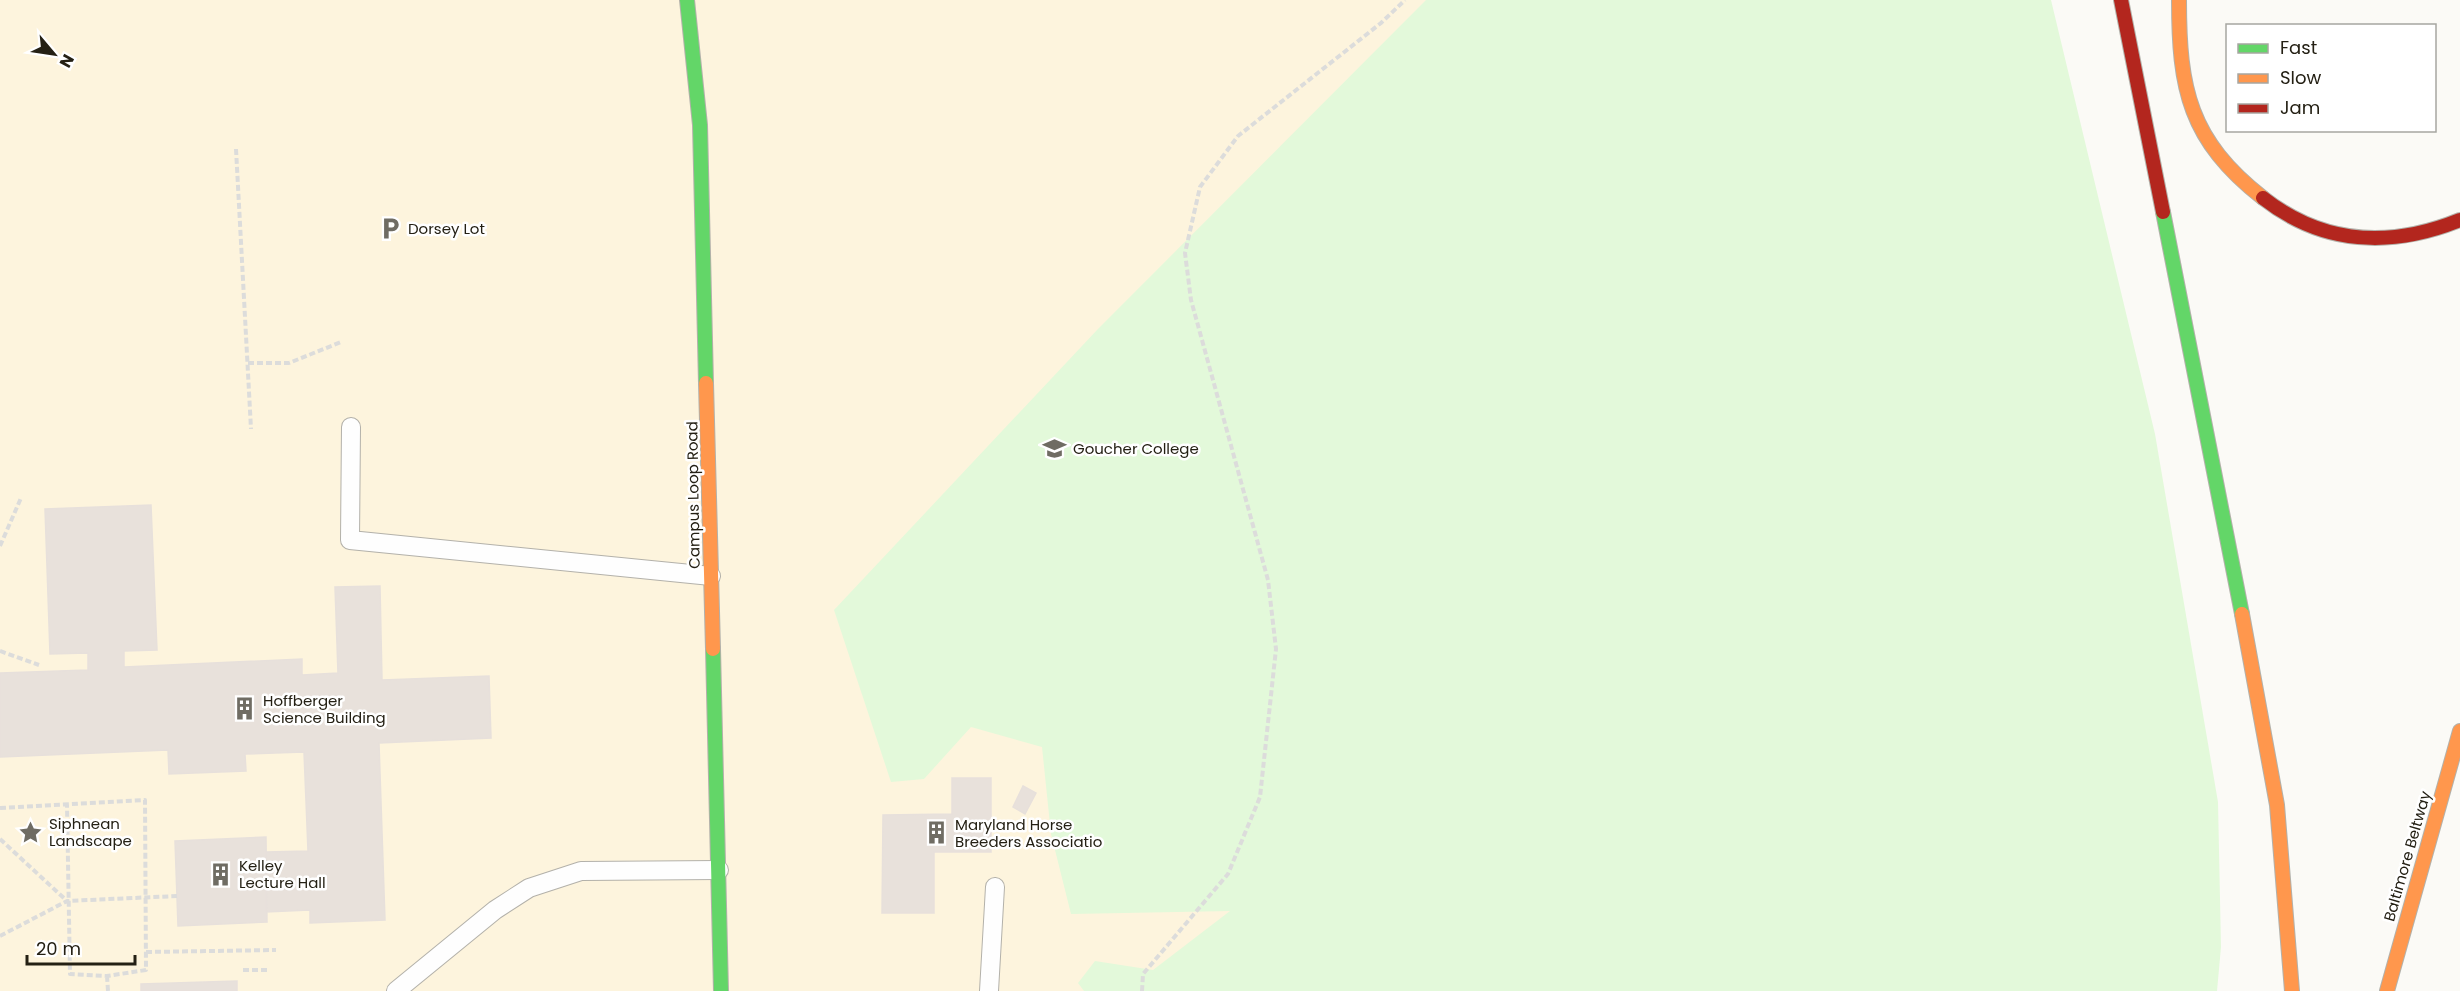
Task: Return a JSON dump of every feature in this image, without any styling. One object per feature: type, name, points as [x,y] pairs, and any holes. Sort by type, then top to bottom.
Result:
[{"type":"main road","name":"Campus Loop Road","points":[[687,0],[700,125],[721,991]]},
{"type":"main road","points":[[2121,0],[2253,671],[2277,805],[2292,991]]},
{"type":"main road","points":[[2179,0],[2180,59],[2189,100],[2201,131],[2228,167],[2259,195],[2294,219],[2332,235],[2410,237],[2460,220]]},
{"type":"main road","name":"Baltimore Beltway","points":[[2387,991],[2460,731]]},
{"type":"lane","points":[[351,427],[350,540],[711,576]]},
{"type":"lane","points":[[396,991],[495,910],[530,888],[582,871],[719,870]]},
{"type":"lane","points":[[989,991],[995,887]]},
{"type":"path","points":[[1142,991],[1143,974],[1228,874],[1260,797],[1276,649],[1268,580],[1191,300],[1185,253],[1200,187],[1238,136],[1381,23],[1404,0]]},
{"type":"path","points":[[236,149],[251,429]]},
{"type":"path","points":[[248,363],[289,363],[341,342]]},
{"type":"path","points":[[0,546],[21,498]]},
{"type":"path","points":[[0,651],[39,665]]},
{"type":"path","points":[[0,808],[67,804],[145,800],[146,970],[107,976],[70,974],[67,804]]},
{"type":"path","points":[[0,838],[67,901]]},
{"type":"path","points":[[0,936],[67,901],[177,896]]},
{"type":"path","points":[[146,952],[276,950]]},
{"type":"path","points":[[243,970],[268,970]]},
{"type":"path","points":[[107,976],[108,991]]},
{"type":"shaded area","name":"Goucher College","points":[[0,0],[2024,0],[2178,991],[0,991]]},
{"type":"green space","points":[[1426,0],[2051,0],[2155,434],[2218,802],[2221,947],[2217,991],[1084,991],[1078,983],[1095,961],[1153,970],[1230,911],[1071,914],[1051,834],[1042,747],[971,727],[924,779],[891,782],[834,610],[1097,330]]},
{"type":"building","name":"Hoffberger Science Building","points":[[151,505],[157,650],[124,651],[124,667],[302,659],[302,675],[338,673],[335,587],[380,586],[382,680],[489,676],[491,738],[379,743],[385,920],[310,923],[310,910],[266,912],[266,852],[308,851],[304,752],[245,754],[246,771],[169,774],[168,750],[0,757],[0,673],[88,670],[88,653],[50,654],[45,509]]},
{"type":"building","name":"Maryland Horse Breeders Associatio","points":[[952,778],[991,778],[991,852],[934,852],[934,913],[882,913],[883,815],[952,814]]},
{"type":"building","points":[[1023,786],[1036,793],[1025,814],[1013,807]]},
{"type":"building","name":"Kelley Lecture Hall","points":[[266,837],[267,922],[178,926],[175,841]]},
{"type":"building","points":[[237,981],[237,991],[141,991],[141,984]]},
{"type":"traffic: fast","points":[[687,0],[700,125],[706,383]]},
{"type":"traffic: fast","points":[[2163,212],[2242,614]]},
{"type":"traffic: fast","points":[[713,649],[721,991]]},
{"type":"traffic: slow","points":[[2179,0],[2182,60],[2193,111],[2219,155],[2263,198]]},
{"type":"traffic: slow","points":[[706,383],[713,649]]},
{"type":"traffic: slow","points":[[2242,614],[2277,805],[2292,991]]},
{"type":"traffic: slow","points":[[2387,991],[2460,731]]},
{"type":"traffic: jam","points":[[2121,0],[2163,212]]},
{"type":"traffic: jam","points":[[2263,198],[2286,214],[2309,225],[2334,233],[2358,237],[2383,238],[2409,235],[2460,220]]},
{"type":"place","name":"Dorsey Lot","points":[[390,228]]},
{"type":"place","name":"Goucher College","points":[[1055,448]]},
{"type":"place","name":"Hoffberger Science Building","points":[[245,709]]},
{"type":"place","name":"Siphnean Landscape","points":[[31,832]]},
{"type":"place","name":"Maryland Horse Breeders Associatio","points":[[937,833]]},
{"type":"place","name":"Kelley Lecture Hall","points":[[221,874]]}]
